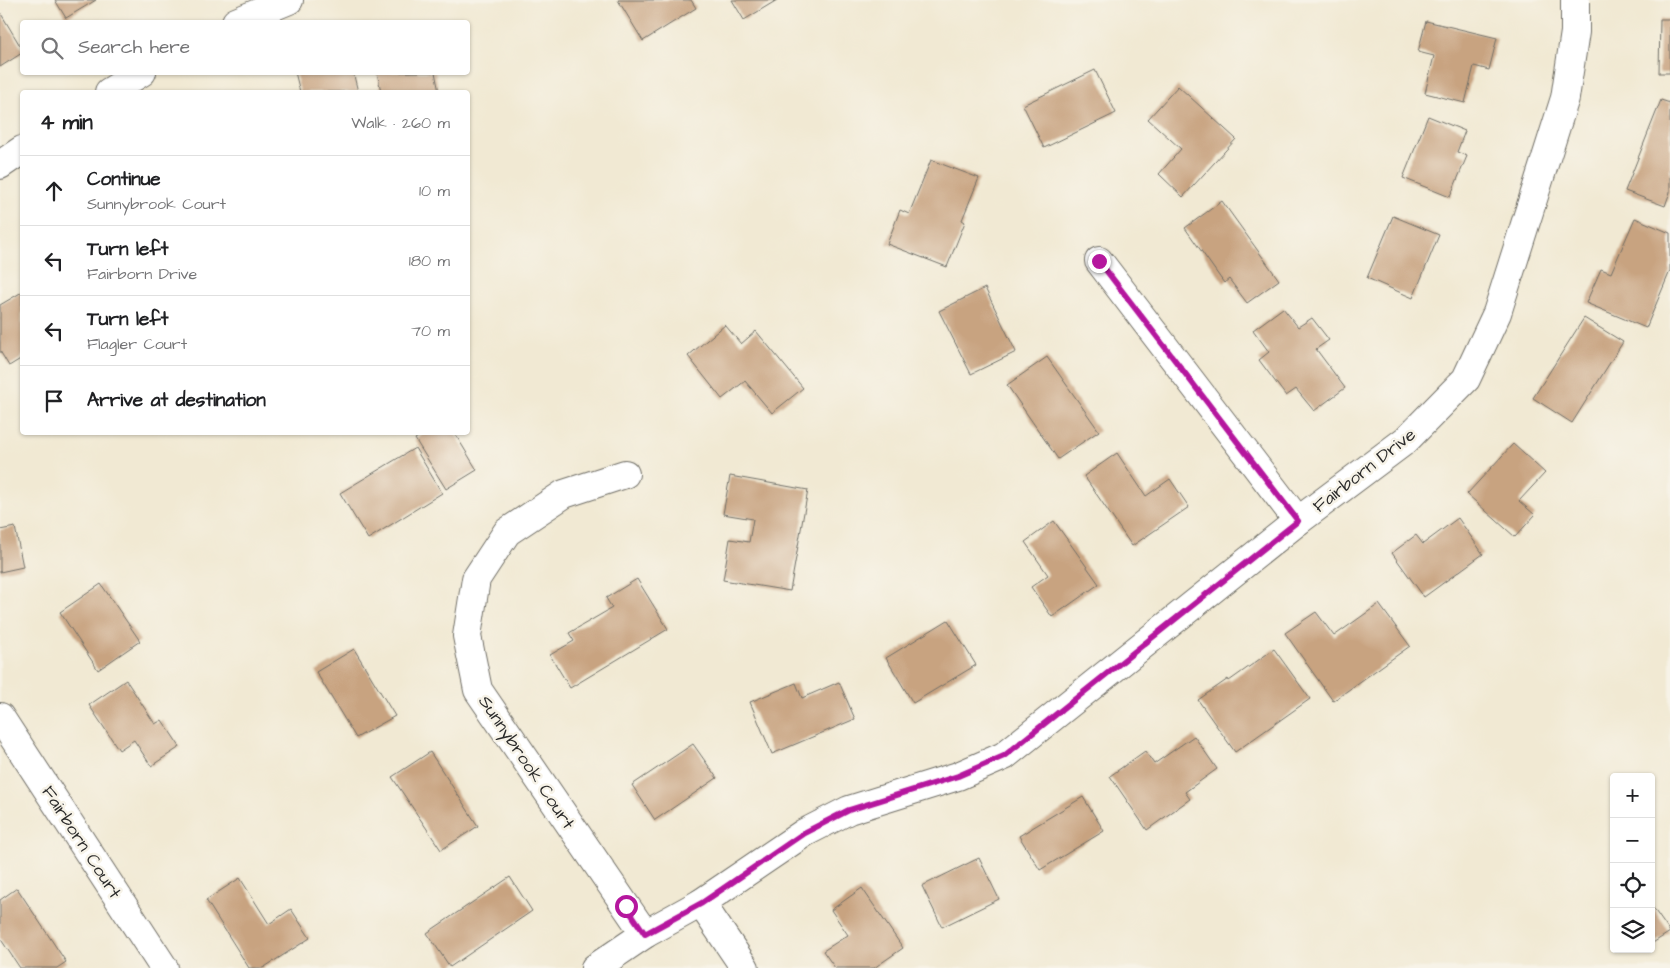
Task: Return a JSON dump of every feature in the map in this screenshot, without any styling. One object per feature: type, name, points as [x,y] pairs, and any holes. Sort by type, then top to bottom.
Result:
[{"type":"street","points":[[241,20],[289,0]]},
{"type":"street","name":"Fairborn Drive","points":[[595,968],[645,934],[702,903],[804,833],[849,810],[958,776],[1004,756],[1298,521],[1406,440],[1466,379],[1497,312],[1565,98],[1575,32],[1575,0]]},
{"type":"street","points":[[112,90],[137,75]]},
{"type":"street","points":[[0,165],[20,151]]},
{"type":"street","points":[[1099,261],[1298,521]]},
{"type":"street","name":"Sunnybrook Court","points":[[625,474],[564,494],[507,532],[476,579],[466,636],[478,690],[645,934]]},
{"type":"street","name":"Fairborn Court","points":[[0,717],[164,968]]},
{"type":"street","points":[[702,903],[745,968]]},
{"type":"building","points":[[55,0],[96,0],[66,18]]},
{"type":"building","points":[[618,0],[691,0],[696,8],[643,41]]},
{"type":"building","points":[[732,0],[777,0],[744,20]]},
{"type":"building","points":[[0,12],[20,46],[20,54],[0,67]]},
{"type":"building","points":[[1660,19],[1670,19],[1670,73],[1659,73]]},
{"type":"building","points":[[1426,21],[1497,38],[1489,70],[1474,66],[1465,103],[1425,93],[1434,56],[1418,52]]},
{"type":"building","points":[[1095,70],[1116,113],[1044,148],[1023,105]]},
{"type":"building","points":[[296,75],[354,75],[358,90],[300,90]]},
{"type":"building","points":[[378,75],[436,75],[439,90],[381,90]]},
{"type":"building","points":[[1178,86],[1236,139],[1183,197],[1159,174],[1181,149],[1148,119]]},
{"type":"building","points":[[1661,100],[1670,103],[1670,192],[1665,206],[1625,191]]},
{"type":"building","points":[[1428,116],[1465,131],[1457,152],[1467,156],[1450,197],[1403,178]]},
{"type":"building","points":[[931,160],[979,178],[962,220],[965,222],[947,267],[887,244],[900,210],[909,214]]},
{"type":"building","points":[[1222,201],[1279,280],[1247,303],[1229,279],[1224,283],[1185,228]]},
{"type":"building","points":[[1393,216],[1439,235],[1413,298],[1367,278]]},
{"type":"building","points":[[1635,218],[1670,233],[1670,271],[1646,328],[1586,303],[1601,269],[1611,273]]},
{"type":"building","points":[[985,288],[1016,352],[971,374],[939,311]]},
{"type":"building","points":[[20,293],[20,359],[9,366],[0,351],[0,305]]},
{"type":"building","points":[[1283,308],[1298,327],[1312,318],[1329,340],[1316,349],[1345,388],[1314,411],[1296,389],[1286,396],[1259,360],[1269,352],[1253,330]]},
{"type":"building","points":[[1584,318],[1623,342],[1572,423],[1533,398]]},
{"type":"building","points":[[725,325],[741,344],[756,331],[803,388],[772,413],[745,381],[722,399],[688,356]]},
{"type":"building","points":[[1047,357],[1099,431],[1058,459],[1007,385]]},
{"type":"building","points":[[421,435],[456,435],[477,470],[446,489],[415,439]]},
{"type":"building","points":[[1513,444],[1545,473],[1519,501],[1535,515],[1515,537],[1467,494]]},
{"type":"building","points":[[415,448],[442,493],[368,539],[340,493]]},
{"type":"building","points":[[1117,453],[1146,496],[1170,479],[1189,507],[1132,546],[1084,476]]},
{"type":"building","points":[[730,476],[808,490],[790,591],[723,580],[730,539],[749,542],[753,519],[723,514]]},
{"type":"building","points":[[1458,518],[1483,554],[1424,597],[1392,553],[1416,535],[1423,544]]},
{"type":"building","points":[[1054,521],[1099,584],[1052,617],[1031,587],[1048,575],[1025,542]]},
{"type":"building","points":[[15,527],[23,567],[0,572],[0,530]]},
{"type":"building","points":[[637,579],[668,629],[570,688],[550,655],[574,641],[569,633],[612,608],[606,598]]},
{"type":"building","points":[[101,584],[140,641],[98,670],[60,612]]},
{"type":"building","points":[[1379,604],[1410,646],[1333,701],[1285,633],[1316,612],[1334,636]]},
{"type":"building","points":[[948,620],[976,665],[913,703],[886,658]]},
{"type":"building","points":[[354,649],[395,716],[356,738],[316,672]]},
{"type":"building","points":[[1274,649],[1310,699],[1235,752],[1198,700]]},
{"type":"building","points":[[126,680],[155,724],[162,720],[180,747],[151,766],[134,740],[119,750],[89,705]]},
{"type":"building","points":[[839,682],[855,719],[772,754],[750,702],[796,683],[802,698]]},
{"type":"building","points":[[1194,736],[1217,769],[1185,792],[1190,799],[1147,830],[1110,776],[1145,751],[1154,764]]},
{"type":"building","points":[[693,744],[717,778],[655,820],[632,785]]},
{"type":"building","points":[[430,752],[478,826],[441,850],[392,777]]},
{"type":"building","points":[[1083,797],[1104,831],[1040,870],[1019,836]]},
{"type":"building","points":[[979,858],[999,899],[942,927],[922,886]]},
{"type":"building","points":[[510,877],[532,911],[450,967],[427,933]]},
{"type":"building","points":[[240,878],[269,924],[291,909],[310,938],[263,968],[249,968],[206,900]]},
{"type":"building","points":[[17,888],[66,962],[57,968],[20,968],[0,938],[0,900]]},
{"type":"building","points":[[862,888],[903,948],[874,968],[835,968],[823,951],[848,935],[831,910]]},
{"type":"building","points":[[1655,911],[1670,932],[1655,941]]},
{"type":"route","points":[[626,906],[645,934],[702,903],[804,833],[849,810],[958,776],[1004,756],[1298,521],[1099,261]]}]
